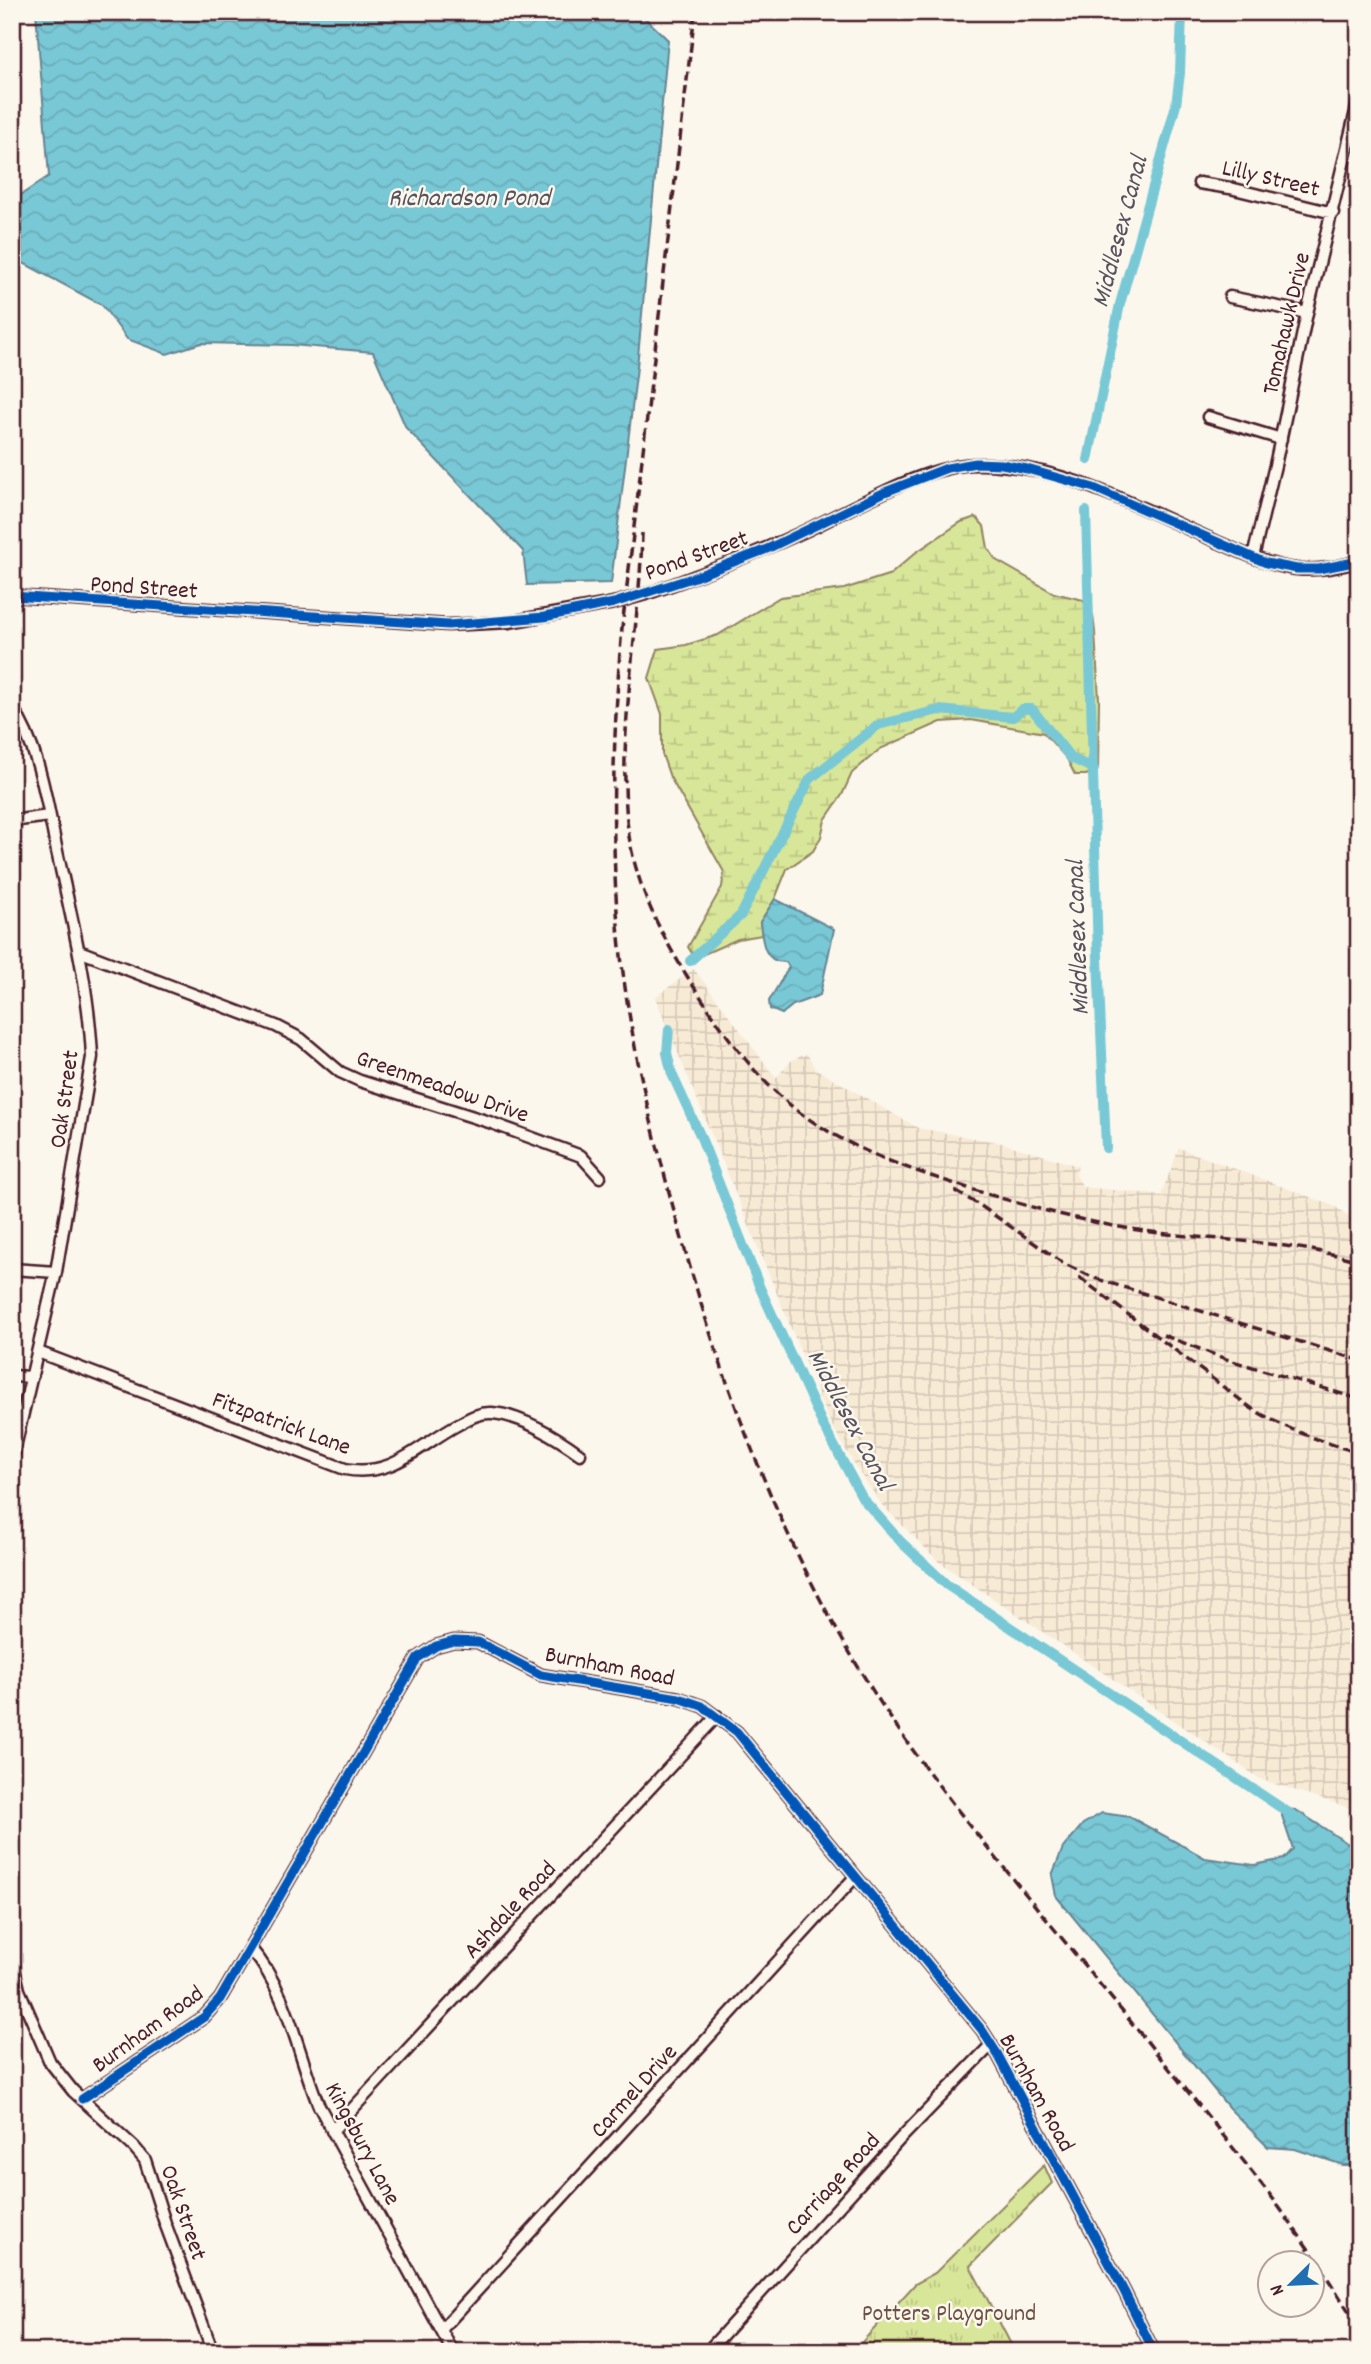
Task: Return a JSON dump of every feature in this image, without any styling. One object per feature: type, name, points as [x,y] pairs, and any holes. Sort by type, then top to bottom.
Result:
[{"type":"street","name":"Tomahawk Drive","points":[[1253,557],[1307,313],[1359,99]]},
{"type":"street","name":"Lilly Street","points":[[1199,183],[1333,213]]},
{"type":"street","points":[[1230,297],[1307,313]]},
{"type":"street","points":[[1208,417],[1280,439]]},
{"type":"street","name":"Pond Street","points":[[12,596],[448,625],[521,620],[614,603],[649,593],[766,548],[885,492],[947,468],[976,463],[1003,464],[1027,469],[1094,488],[1266,563],[1297,569],[1318,569],[1359,561]]},
{"type":"street","name":"Oak Street","points":[[12,707],[33,750],[49,816],[79,951],[91,1023],[92,1057],[55,1272],[12,1460]]},
{"type":"street","points":[[12,821],[49,816]]},
{"type":"street","name":"Greenmeadow Drive","points":[[79,951],[276,1026],[301,1040],[340,1072],[360,1081],[488,1122],[580,1156],[600,1177]]},
{"type":"street","points":[[12,1269],[55,1272]]},
{"type":"street","name":"Fitzpatrick Lane","points":[[38,1352],[345,1469],[373,1471],[391,1466],[431,1439],[473,1416],[492,1413],[527,1424],[560,1440],[580,1454]]},
{"type":"street","points":[[12,1376],[32,1377]]},
{"type":"street","name":"Burnham Road","points":[[82,2099],[204,2017],[220,1999],[418,1658],[436,1646],[454,1641],[478,1642],[541,1675],[679,1698],[702,1706],[737,1732],[991,2045],[1124,2291],[1154,2352]]},
{"type":"street","name":"Ashdale Road","points":[[332,2131],[717,1716]]},
{"type":"street","name":"Carmel Drive","points":[[440,2330],[855,1877]]},
{"type":"street","name":"Kingsbury Lane","points":[[251,1949],[278,1988],[306,2075],[332,2131],[453,2352]]},
{"type":"street","name":"Oak Street","points":[[12,1959],[19,1990],[50,2062],[82,2099],[145,2160],[165,2223],[213,2352]]},
{"type":"street","name":"Carriage Road","points":[[707,2352],[900,2139],[991,2045]]},
{"type":"shaded area","points":[[694,969],[776,1078],[792,1060],[807,1054],[816,1069],[918,1128],[1002,1143],[1078,1166],[1076,1175],[1083,1187],[1161,1195],[1179,1148],[1334,1206],[1359,1223],[1359,1811],[1262,1780],[939,1562],[882,1505],[855,1466],[828,1418],[655,997]]},
{"type":"green space","points":[[976,517],[984,526],[988,548],[996,560],[1054,593],[1083,600],[1093,615],[1099,700],[1098,770],[1086,775],[1075,775],[1067,759],[1044,733],[971,720],[941,722],[880,749],[852,773],[842,795],[825,820],[821,837],[813,851],[787,869],[775,899],[760,922],[762,935],[738,939],[695,958],[688,947],[722,887],[724,872],[670,777],[662,754],[662,714],[649,678],[658,649],[686,645],[718,635],[780,597],[844,589],[891,574],[915,553],[961,522]]},
{"type":"green space","name":"Potters Playground","points":[[1044,2165],[1052,2183],[970,2266],[1015,2352],[853,2352],[915,2284],[935,2273]]},
{"type":"water","name":"Richardson Pond","points":[[36,12],[639,12],[668,40],[637,367],[611,583],[527,585],[523,551],[406,428],[373,352],[291,345],[201,343],[167,354],[127,339],[102,305],[12,257],[12,201],[49,176]]},
{"type":"water","points":[[775,899],[834,929],[820,995],[793,1005],[782,1014],[770,1009],[769,1001],[789,967],[786,962],[778,962],[768,955],[760,922]]},
{"type":"water","points":[[1283,1809],[1296,1810],[1359,1851],[1359,2165],[1343,2165],[1295,2149],[1268,2147],[1229,2108],[1056,1896],[1052,1875],[1063,1848],[1083,1824],[1102,1813],[1130,1817],[1205,1858],[1254,1865],[1284,1859],[1293,1849],[1282,1816]]},
{"type":"waterway","name":"Middlesex Canal","points":[[1088,460],[1120,304],[1176,105],[1182,12]]},
{"type":"waterway","name":"Middlesex Canal","points":[[1086,511],[1106,1148]]},
{"type":"waterway","name":"Middlesex Canal","points":[[690,961],[741,915],[810,779],[878,725],[939,710],[1013,717],[1022,709],[1032,709],[1071,758],[1094,769]]},
{"type":"waterway","name":"Middlesex Canal","points":[[669,1029],[667,1053],[672,1074],[700,1135],[760,1288],[822,1423],[863,1499],[901,1542],[947,1585],[1295,1817]]},
{"type":"railway","points":[[695,12],[622,628],[616,705],[614,821],[619,937],[634,1042],[657,1146],[694,1281],[738,1413],[764,1478],[791,1541],[856,1664],[912,1749],[951,1801],[1274,2200],[1359,2327]]},
{"type":"railway","points":[[642,533],[625,748],[630,844],[644,891],[664,936],[688,978],[724,1031],[762,1078],[790,1105],[844,1140],[905,1167],[992,1195],[1111,1225],[1159,1233],[1285,1246],[1359,1261]]},
{"type":"railway","points":[[955,1191],[1063,1263],[1094,1278],[1359,1360]]},
{"type":"railway","points":[[1079,1277],[1251,1408],[1303,1434],[1359,1453]]},
{"type":"railway","points":[[1163,1335],[1226,1359],[1359,1399]]},
{"type":"cycle path","points":[[12,596],[448,625],[544,617],[614,603],[692,578],[767,549],[885,492],[947,468],[976,463],[1027,469],[1094,488],[1266,563],[1297,569],[1319,569],[1359,561]]},
{"type":"cycle path","points":[[82,2099],[204,2017],[220,1999],[418,1658],[436,1646],[454,1641],[478,1642],[541,1675],[679,1698],[702,1706],[737,1732],[982,2030],[998,2055],[1154,2352]]}]
